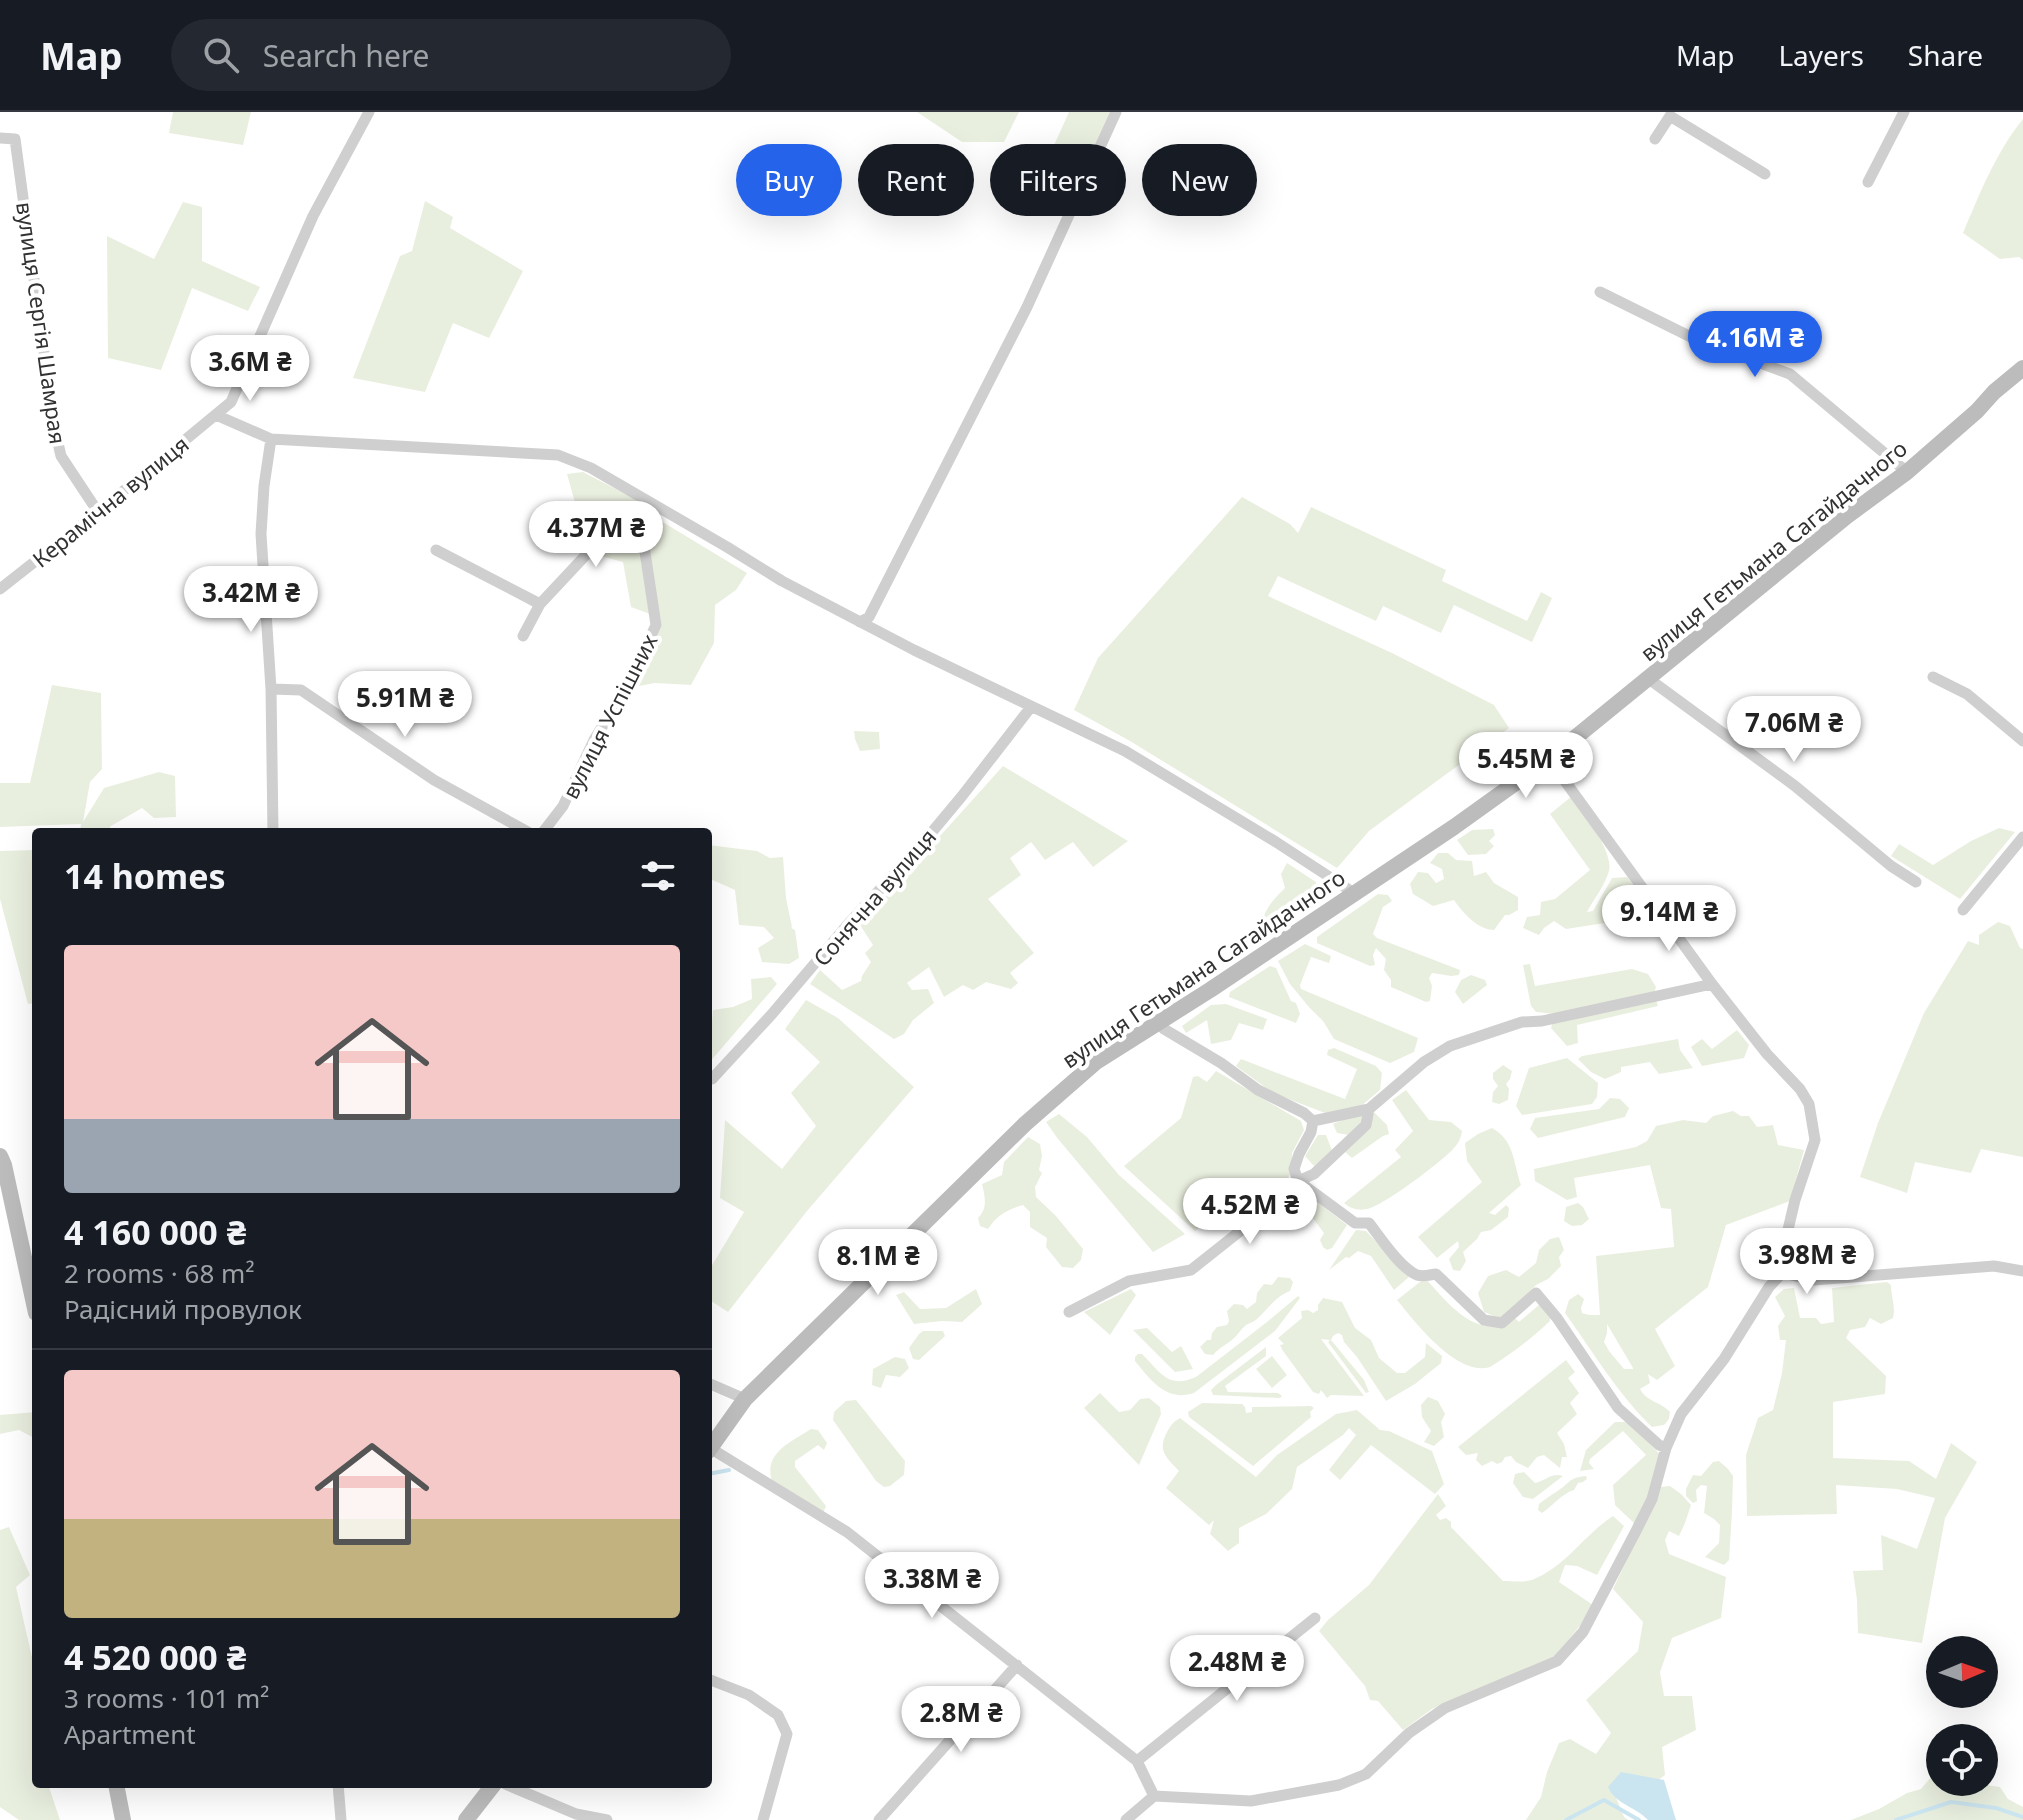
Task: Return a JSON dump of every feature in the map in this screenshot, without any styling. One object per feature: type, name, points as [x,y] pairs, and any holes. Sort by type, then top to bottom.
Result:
[{"type":"main road","name":"вулиця Гетьмана Сагайдачного","points":[[712,1446],[745,1399],[1025,1124],[1096,1062],[1454,827],[1549,759],[1847,516],[1907,472],[1977,411],[1994,392],[2022,372]]},
{"type":"main road","points":[[0,1156],[32,1294]]},
{"type":"main road","points":[[117,1788],[123,1820]]},
{"type":"main road","points":[[466,1820],[491,1788]]},
{"type":"street","name":"Керамічна вулиця","points":[[0,589],[231,402],[313,216],[369,112]]},
{"type":"street","points":[[860,622],[869,617],[1027,307],[1116,112]]},
{"type":"street","points":[[1868,182],[1904,112]]},
{"type":"street","points":[[1655,139],[1671,114],[1765,174]]},
{"type":"street","name":"вулиця Сергія Шамрая","points":[[0,138],[15,139],[54,426],[61,456],[98,512]]},
{"type":"street","points":[[1600,292],[1693,338],[1790,374],[1907,472]]},
{"type":"street","points":[[216,415],[271,439],[558,455],[591,468],[782,581],[1125,751],[1354,893]]},
{"type":"street","points":[[271,439],[261,534],[271,689],[273,828]]},
{"type":"street","points":[[523,636],[540,604],[598,542],[640,519],[649,502]]},
{"type":"street","name":"вулиця Успішних","points":[[546,828],[563,806],[594,740],[626,688],[656,625],[640,519]]},
{"type":"street","points":[[436,550],[540,604]]},
{"type":"street","points":[[1933,677],[1967,694],[2023,741]]},
{"type":"street","points":[[1649,679],[1795,786],[1891,866],[1916,882]]},
{"type":"street","points":[[271,689],[301,690],[434,780],[521,828]]},
{"type":"street","name":"Сонячна вулиця","points":[[712,1079],[922,844],[1031,707]]},
{"type":"street","points":[[1126,1820],[1154,1796],[1251,1801],[1339,1785],[1366,1774],[1409,1733],[1445,1708],[1557,1661],[1583,1632],[1631,1543],[1652,1499],[1666,1448],[1681,1414],[1724,1359],[1769,1287],[1782,1273],[1795,1200],[1815,1140],[1809,1104],[1800,1089],[1767,1054],[1712,984],[1549,759]]},
{"type":"street","points":[[1963,910],[2023,837]]},
{"type":"street","points":[[1313,1121],[1369,1109],[1424,1062],[1450,1046],[1522,1022],[1542,1021],[1712,984]]},
{"type":"street","points":[[1157,1022],[1258,1090],[1304,1113],[1313,1121]]},
{"type":"street","points":[[1069,1312],[1129,1281],[1191,1270],[1298,1181],[1314,1174],[1366,1125],[1369,1109]]},
{"type":"street","points":[[1313,1121],[1294,1169],[1298,1181],[1355,1223],[1369,1223],[1407,1269],[1423,1276],[1436,1274],[1484,1320],[1502,1323],[1536,1293],[1560,1321],[1621,1413],[1666,1448]]},
{"type":"street","points":[[1782,1273],[1814,1280],[1994,1266],[2023,1271]]},
{"type":"street","points":[[712,1385],[745,1399]]},
{"type":"street","points":[[712,1452],[847,1532],[1137,1761],[1154,1796]]},
{"type":"street","points":[[1137,1761],[1315,1618]]},
{"type":"street","points":[[879,1820],[1017,1665]]},
{"type":"street","points":[[712,1681],[749,1695],[778,1715],[787,1734],[763,1820]]},
{"type":"street","points":[[338,1788],[341,1820]]},
{"type":"street","points":[[514,1788],[576,1814],[607,1820]]},
{"type":"green space","points":[[173,112],[251,112],[243,145],[169,133]]},
{"type":"green space","points":[[917,112],[1019,112],[1004,142],[962,142]]},
{"type":"green space","points":[[1069,112],[1113,112],[1099,144],[1055,144]]},
{"type":"green space","points":[[2023,119],[2023,260],[2019,257],[2000,259],[1963,233],[1996,160]]},
{"type":"green space","points":[[425,201],[453,217],[450,228],[523,271],[489,338],[453,323],[425,392],[353,378],[400,256],[412,251]]},
{"type":"green space","points":[[183,202],[202,207],[202,261],[260,287],[248,311],[192,288],[161,370],[108,358],[107,236],[154,259]]},
{"type":"green space","points":[[583,472],[633,498],[661,521],[747,573],[736,590],[715,605],[714,643],[691,685],[655,683],[639,686],[661,618],[631,607],[623,562],[597,555],[582,527],[567,474]]},
{"type":"green space","points":[[1242,497],[1290,524],[1298,533],[1311,507],[1446,570],[1442,581],[1527,621],[1541,592],[1552,598],[1532,642],[1454,605],[1441,633],[1383,606],[1376,621],[1278,576],[1268,596],[1392,653],[1494,705],[1509,728],[1369,831],[1337,868],[1074,710],[1098,658]]},
{"type":"green space","points":[[52,685],[101,693],[102,769],[90,782],[83,822],[104,788],[159,772],[175,776],[176,817],[154,818],[142,808],[109,828],[80,828],[81,824],[0,827],[0,783],[30,783]]},
{"type":"green space","points":[[854,731],[879,732],[880,749],[860,751]]},
{"type":"green space","points":[[1003,766],[1128,841],[1093,867],[1073,842],[1045,860],[1031,842],[1010,858],[1021,875],[988,899],[1034,953],[1010,973],[1018,983],[1011,989],[986,982],[973,990],[963,985],[944,997],[929,967],[907,983],[912,990],[928,989],[934,1003],[913,1020],[904,1034],[894,1039],[810,984],[820,970],[842,990],[861,981],[871,962],[865,953],[873,945],[860,925]]},
{"type":"green space","points":[[1572,796],[1602,843],[1609,863],[1605,881],[1587,912],[1593,911],[1612,878],[1627,877],[1652,909],[1650,916],[1566,929],[1554,921],[1539,935],[1523,928],[1527,917],[1540,915],[1541,902],[1555,899],[1590,870],[1550,814]]},
{"type":"green space","points":[[1999,828],[2015,832],[1960,899],[1891,856],[1899,844],[1933,865]]},
{"type":"green space","points":[[1493,829],[1495,835],[1489,841],[1494,846],[1486,854],[1468,855],[1457,840],[1472,830]]},
{"type":"green space","points":[[712,845],[757,851],[770,858],[783,857],[786,898],[799,958],[789,964],[762,962],[758,948],[774,938],[764,927],[739,925],[735,890],[712,880]]},
{"type":"green space","points":[[32,850],[32,1004],[28,1004],[0,899],[0,851]]},
{"type":"green space","points":[[1438,853],[1448,853],[1456,860],[1472,861],[1474,876],[1486,872],[1494,883],[1518,897],[1518,910],[1505,915],[1494,930],[1471,920],[1454,900],[1433,906],[1413,894],[1410,884],[1418,872],[1428,873],[1436,883],[1444,879],[1442,869],[1430,863]]},
{"type":"green space","points":[[1287,863],[1316,882],[1318,896],[1260,936],[1267,909],[1285,888],[1281,874]]},
{"type":"green space","points":[[1378,894],[1388,895],[1392,901],[1383,907],[1373,934],[1377,938],[1460,970],[1459,975],[1451,976],[1432,973],[1429,978],[1432,986],[1430,1001],[1391,987],[1391,980],[1384,970],[1386,959],[1376,948],[1373,955],[1375,965],[1370,966],[1317,943],[1317,937]]},
{"type":"green space","points":[[1998,922],[2010,926],[2023,949],[2023,1157],[1981,1149],[1971,1173],[1915,1162],[1907,1193],[1860,1177],[1878,1123],[1924,1013],[1968,941],[1979,945],[1979,935]]},
{"type":"green space","points":[[1305,944],[1331,956],[1329,963],[1311,957],[1301,989],[1418,1038],[1414,1052],[1390,1063],[1334,1039],[1323,1021],[1290,984],[1278,961]]},
{"type":"green space","points":[[1530,964],[1535,986],[1632,969],[1648,974],[1656,987],[1654,993],[1658,1006],[1577,1025],[1578,1043],[1567,1046],[1551,1028],[1555,1014],[1536,1012],[1531,1006],[1523,965]]},
{"type":"green space","points":[[1270,966],[1276,968],[1291,1001],[1296,1003],[1300,1014],[1296,1023],[1229,997],[1230,992]]},
{"type":"green space","points":[[1471,975],[1485,980],[1487,985],[1463,1004],[1455,992],[1461,980]]},
{"type":"green space","points":[[771,977],[777,984],[712,1059],[713,1010],[733,1007],[752,999],[751,979]]},
{"type":"green space","points":[[806,1000],[838,1018],[914,1087],[807,1211],[728,1312],[712,1302],[712,1265],[744,1212],[720,1198],[725,1120],[782,1169],[816,1126],[791,1093],[820,1062],[785,1029]]},
{"type":"green space","points":[[1226,1004],[1267,1019],[1263,1030],[1239,1023],[1231,1040],[1211,1044],[1207,1020],[1186,1033],[1182,1026],[1211,1005]]},
{"type":"green space","points":[[1737,1030],[1749,1045],[1744,1058],[1702,1066],[1691,1047],[1702,1039],[1712,1049]]},
{"type":"green space","points":[[1678,1039],[1680,1050],[1693,1068],[1659,1074],[1650,1062],[1621,1067],[1621,1072],[1605,1079],[1591,1072],[1578,1059],[1582,1056]]},
{"type":"green space","points":[[1334,1048],[1376,1066],[1382,1073],[1380,1090],[1361,1106],[1325,1113],[1273,1093],[1236,1066],[1241,1059],[1345,1099],[1357,1069],[1327,1055],[1328,1050]]},
{"type":"green space","points":[[1567,1058],[1598,1083],[1597,1097],[1592,1104],[1522,1115],[1516,1106],[1529,1068]]},
{"type":"green space","points":[[1503,1065],[1512,1071],[1506,1084],[1508,1100],[1499,1104],[1492,1102],[1493,1092],[1498,1086],[1493,1073]]},
{"type":"green space","points":[[1216,1071],[1301,1121],[1304,1130],[1292,1153],[1291,1173],[1280,1190],[1227,1229],[1215,1215],[1195,1231],[1124,1166],[1181,1118],[1193,1077],[1198,1076],[1207,1082]]},
{"type":"green space","points":[[1406,1090],[1429,1120],[1451,1122],[1462,1131],[1460,1140],[1438,1162],[1386,1200],[1367,1209],[1352,1208],[1344,1203],[1401,1157],[1395,1150],[1413,1131],[1392,1100]]},
{"type":"green space","points":[[1610,1098],[1620,1099],[1629,1108],[1625,1117],[1538,1138],[1530,1129],[1535,1118],[1599,1109]]},
{"type":"green space","points":[[1373,1111],[1387,1125],[1389,1134],[1352,1158],[1344,1151],[1349,1135],[1337,1133],[1333,1124]]},
{"type":"green space","points":[[1733,1111],[1749,1116],[1757,1127],[1773,1125],[1778,1145],[1804,1150],[1790,1201],[1726,1225],[1708,1287],[1655,1329],[1675,1366],[1657,1380],[1648,1374],[1650,1383],[1640,1389],[1670,1412],[1664,1425],[1652,1427],[1616,1386],[1565,1313],[1569,1300],[1578,1294],[1584,1299],[1582,1313],[1600,1315],[1596,1256],[1674,1247],[1671,1209],[1661,1208],[1650,1165],[1574,1178],[1577,1197],[1567,1200],[1535,1181],[1534,1169],[1636,1147],[1647,1141],[1656,1126],[1683,1120],[1706,1123],[1713,1116]],"holes":[[[1607,1324],[1633,1369],[1624,1369],[1609,1351],[1604,1342]]]},
{"type":"green space","points":[[1059,1114],[1087,1137],[1119,1175],[1185,1234],[1153,1252],[1046,1122]]},
{"type":"green space","points":[[1492,1128],[1509,1146],[1521,1185],[1489,1213],[1495,1215],[1506,1205],[1509,1208],[1508,1217],[1491,1230],[1481,1232],[1463,1252],[1466,1261],[1460,1271],[1453,1270],[1449,1259],[1459,1247],[1458,1241],[1437,1258],[1418,1237],[1482,1182],[1467,1161],[1465,1143]]},
{"type":"green space","points":[[1318,1135],[1326,1135],[1333,1153],[1314,1166],[1305,1156]]},
{"type":"green space","points":[[1028,1137],[1040,1144],[1042,1156],[1039,1170],[1042,1173],[1035,1187],[1036,1197],[1083,1249],[1081,1260],[1073,1268],[1062,1267],[1046,1247],[1047,1238],[1030,1227],[1030,1212],[1023,1205],[1003,1214],[988,1229],[980,1226],[978,1218],[985,1202],[982,1184],[1002,1175],[1004,1162]]},
{"type":"green space","points":[[1307,1194],[1347,1225],[1332,1248],[1327,1250],[1323,1247],[1320,1240],[1324,1233],[1306,1209],[1295,1211],[1287,1202],[1293,1197]]},
{"type":"green space","points":[[1578,1203],[1589,1219],[1582,1225],[1572,1226],[1564,1221],[1566,1207]]},
{"type":"green space","points":[[1356,1230],[1366,1231],[1409,1277],[1394,1290],[1371,1256],[1358,1251],[1329,1270]]},
{"type":"green space","points":[[1559,1237],[1564,1250],[1559,1257],[1561,1266],[1548,1279],[1536,1285],[1512,1311],[1499,1318],[1484,1312],[1478,1293],[1488,1276],[1506,1270],[1519,1277],[1536,1263],[1539,1250],[1550,1239]]},
{"type":"green space","points":[[1278,1277],[1290,1278],[1293,1282],[1290,1291],[1276,1299],[1213,1355],[1205,1354],[1200,1347],[1211,1340],[1217,1327],[1227,1325],[1227,1311],[1234,1304],[1247,1309],[1256,1302],[1257,1293],[1264,1284],[1272,1285]]},
{"type":"green space","points":[[1425,1278],[1447,1302],[1474,1323],[1494,1325],[1513,1316],[1519,1322],[1540,1304],[1550,1314],[1550,1321],[1490,1367],[1477,1368],[1464,1364],[1438,1346],[1397,1300]]},
{"type":"green space","points":[[1887,1282],[1891,1285],[1893,1318],[1881,1324],[1870,1318],[1865,1327],[1850,1330],[1846,1338],[1886,1376],[1885,1394],[1833,1402],[1833,1458],[1909,1461],[1936,1479],[1951,1443],[1977,1462],[1945,1518],[1922,1643],[1858,1633],[1853,1571],[1883,1570],[1881,1535],[1917,1549],[1935,1498],[1897,1489],[1836,1485],[1837,1514],[1747,1516],[1746,1455],[1758,1418],[1773,1410],[1782,1373],[1786,1340],[1780,1340],[1778,1326],[1785,1316],[1775,1297],[1784,1289],[1794,1288],[1800,1318],[1816,1318],[1821,1324],[1834,1322],[1832,1288]]},
{"type":"green space","points":[[976,1289],[982,1304],[962,1322],[914,1324],[896,1295],[904,1292],[920,1309],[946,1308]]},
{"type":"green space","points":[[1131,1289],[1136,1295],[1110,1335],[1084,1312]]},
{"type":"green space","points":[[1298,1296],[1300,1298],[1275,1331],[1194,1393],[1176,1395],[1160,1388],[1135,1361],[1138,1354],[1142,1354],[1160,1373],[1172,1380],[1196,1377]]},
{"type":"green space","points":[[1323,1298],[1342,1302],[1355,1328],[1371,1340],[1379,1358],[1397,1373],[1405,1373],[1425,1357],[1426,1343],[1442,1356],[1441,1363],[1415,1384],[1386,1401],[1338,1333],[1331,1340],[1364,1380],[1369,1392],[1366,1393],[1328,1342],[1330,1340],[1321,1339],[1364,1396],[1331,1395],[1327,1398],[1321,1390],[1319,1394],[1313,1392],[1283,1351],[1280,1345],[1284,1344],[1278,1338],[1302,1318],[1301,1311],[1313,1313],[1318,1310]]},
{"type":"green space","points":[[1147,1328],[1172,1352],[1181,1346],[1193,1369],[1175,1372],[1133,1330]]},
{"type":"green space","points":[[923,1331],[943,1331],[945,1336],[919,1360],[913,1359],[909,1348]]},
{"type":"green space","points":[[1266,1347],[1266,1356],[1225,1386],[1228,1392],[1278,1393],[1282,1396],[1280,1398],[1213,1395],[1211,1390],[1216,1385]]},
{"type":"green space","points":[[1272,1356],[1287,1375],[1272,1388],[1256,1369]]},
{"type":"green space","points":[[895,1357],[905,1359],[909,1368],[900,1377],[886,1375],[881,1388],[872,1385],[873,1369]]},
{"type":"green space","points":[[1566,1360],[1575,1372],[1568,1378],[1579,1393],[1570,1403],[1577,1414],[1557,1433],[1567,1457],[1562,1457],[1560,1468],[1544,1455],[1537,1457],[1528,1468],[1511,1456],[1497,1464],[1492,1461],[1482,1466],[1476,1460],[1478,1453],[1466,1455],[1458,1447]]},
{"type":"green space","points":[[1100,1393],[1119,1412],[1130,1410],[1140,1399],[1149,1398],[1160,1407],[1161,1414],[1139,1465],[1084,1408]]},
{"type":"green space","points":[[1428,1397],[1438,1401],[1445,1414],[1441,1422],[1444,1437],[1434,1446],[1424,1442],[1431,1431],[1422,1417],[1421,1405]]},
{"type":"green space","points":[[856,1400],[905,1461],[904,1475],[890,1486],[884,1487],[876,1481],[833,1420],[834,1412],[846,1401]]},
{"type":"green space","points":[[1202,1403],[1242,1404],[1246,1413],[1252,1412],[1252,1407],[1314,1408],[1310,1412],[1311,1417],[1253,1466],[1189,1417],[1188,1412]]},
{"type":"green space","points":[[1357,1410],[1380,1430],[1389,1431],[1432,1451],[1444,1484],[1435,1494],[1371,1445],[1340,1480],[1329,1470],[1356,1435],[1349,1428],[1297,1467],[1292,1489],[1266,1514],[1239,1528],[1239,1543],[1228,1551],[1210,1534],[1214,1520],[1209,1525],[1166,1488],[1179,1471],[1167,1458],[1163,1449],[1164,1439],[1170,1427],[1180,1418],[1256,1477],[1277,1455],[1336,1414]]},
{"type":"green space","points":[[32,1412],[32,1437],[19,1430],[0,1434],[0,1415]]},
{"type":"green space","points":[[1615,1422],[1627,1422],[1660,1454],[1649,1501],[1636,1525],[1615,1505],[1613,1485],[1646,1455],[1623,1431],[1590,1459],[1589,1463],[1594,1469],[1580,1471],[1586,1450]]},
{"type":"green space","points":[[811,1429],[818,1430],[827,1443],[824,1450],[818,1445],[795,1461],[795,1467],[826,1506],[823,1513],[772,1481],[770,1471],[771,1463],[781,1449]]},
{"type":"green space","points":[[1719,1461],[1733,1476],[1729,1560],[1724,1565],[1705,1557],[1719,1543],[1720,1525],[1704,1513],[1707,1486],[1701,1485],[1696,1490],[1697,1501],[1693,1503],[1686,1496],[1693,1475],[1701,1476],[1713,1462]]},
{"type":"green space","points":[[1524,1472],[1535,1483],[1552,1476],[1563,1476],[1533,1499],[1523,1497],[1513,1483],[1515,1474]]},
{"type":"green space","points":[[1586,1476],[1587,1479],[1578,1483],[1574,1490],[1542,1513],[1538,1510],[1539,1504],[1570,1481]]},
{"type":"green space","points":[[1670,1486],[1691,1505],[1679,1536],[1669,1531],[1665,1540],[1669,1554],[1726,1577],[1721,1618],[1672,1638],[1660,1672],[1664,1696],[1692,1696],[1696,1730],[1662,1747],[1665,1775],[1651,1785],[1613,1790],[1628,1820],[1526,1820],[1541,1797],[1559,1743],[1570,1739],[1596,1754],[1611,1733],[1586,1700],[1638,1651],[1643,1622],[1613,1589],[1660,1487]]},
{"type":"green space","points":[[1438,1494],[1446,1506],[1436,1515],[1440,1520],[1446,1518],[1451,1522],[1451,1527],[1503,1581],[1527,1581],[1545,1573],[1613,1516],[1624,1526],[1597,1575],[1577,1566],[1565,1565],[1559,1582],[1593,1605],[1555,1657],[1432,1709],[1403,1730],[1378,1701],[1370,1700],[1365,1686],[1319,1631],[1369,1585]]},
{"type":"green space","points":[[9,1527],[30,1575],[16,1587],[32,1657],[32,1788],[49,1788],[60,1820],[19,1820],[0,1807],[0,1530]]},
{"type":"green space","points":[[1926,1783],[1926,1796],[1998,1796],[2000,1787],[2008,1799],[2023,1807],[2023,1820],[1851,1820],[1921,1789]]},
{"type":"water","points":[[1621,1772],[1664,1780],[1676,1820],[1648,1820],[1616,1798],[1608,1787]]},
{"type":"waterway","points":[[712,1473],[729,1470]]},
{"type":"waterway","points":[[1566,1820],[1604,1800],[1639,1820]]},
{"type":"waterway","points":[[1896,1820],[1951,1802],[1996,1808],[2023,1817]]}]
